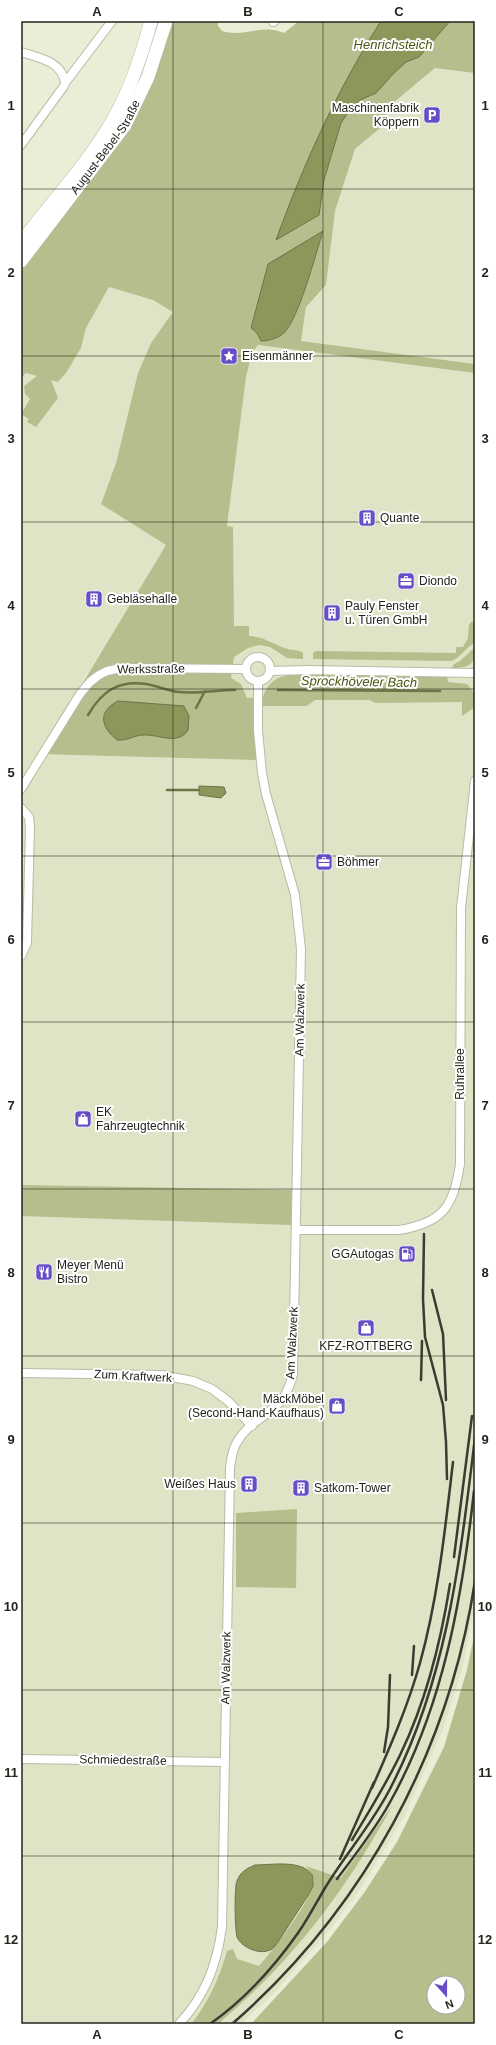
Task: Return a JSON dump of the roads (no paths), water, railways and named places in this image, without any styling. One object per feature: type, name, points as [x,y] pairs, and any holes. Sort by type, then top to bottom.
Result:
[{"type":"main road","name":"August-Bebel-Straße","points":[[21,243],[96,148],[115,117],[138,62],[151,21]]},
{"type":"main road","name":"August-Bebel-Straße","points":[[21,261],[125,125],[148,77],[166,21]]},
{"type":"street","points":[[21,145],[112,21]]},
{"type":"street","points":[[21,52],[53,63],[60,69],[65,84]]},
{"type":"street","points":[[260,657],[269,663],[270,671],[266,678],[258,681],[250,678],[246,669],[252,659],[260,657]]},
{"type":"street","name":"Werksstraße","points":[[21,789],[80,694],[90,682],[103,673],[128,668],[246,669]]},
{"type":"street","points":[[270,671],[308,670],[475,673]]},
{"type":"street","name":"Am Walzwerk","points":[[179,2024],[190,2012],[203,1992],[214,1969],[220,1944],[223,1911],[230,1468],[235,1445],[240,1437],[282,1401],[289,1389],[294,1356],[301,949],[294,895],[267,800],[262,773],[258,730],[258,681]]},
{"type":"street","name":"Ruhrallee","points":[[296,1230],[399,1230],[416,1228],[435,1219],[443,1211],[454,1195],[460,1164],[461,908],[475,781]]},
{"type":"street","points":[[21,808],[29,817],[30,827],[27,942],[21,956]]},
{"type":"street","name":"Zum Kraftwerk","points":[[21,1373],[161,1376],[193,1381],[212,1389],[228,1401],[252,1426]]},
{"type":"street","name":"Schmiedestraße","points":[[21,1759],[225,1762]]},
{"type":"water","name":"Henrichsteich","points":[[381,21],[450,21],[419,57],[406,62],[376,93],[360,100],[350,110],[341,123],[324,180],[319,215],[276,240],[298,183],[322,128],[350,74]]},
{"type":"water","points":[[323,231],[301,300],[290,325],[284,333],[279,336],[270,340],[261,341],[257,333],[251,328],[268,264]]},
{"type":"water","points":[[118,701],[184,706],[189,716],[188,730],[184,735],[173,738],[144,735],[124,740],[117,740],[107,730],[104,715],[111,705]]},
{"type":"water","points":[[199,786],[224,787],[226,793],[221,798],[199,795]]},
{"type":"water","points":[[255,1865],[295,1865],[302,1867],[313,1876],[313,1886],[309,1894],[278,1942],[274,1948],[263,1952],[252,1950],[247,1947],[239,1941],[236,1933],[235,1900],[237,1881],[244,1871]]},
{"type":"waterway","name":"Sprockhöveler Bach","points":[[88,715],[99,699],[105,694],[112,689],[127,684],[146,684],[179,692],[235,690]]},
{"type":"waterway","name":"Sprockhöveler Bach","points":[[278,690],[440,691]]},
{"type":"waterway","points":[[196,708],[205,691]]},
{"type":"waterway","points":[[167,790],[199,790]]},
{"type":"railway","points":[[424,1234],[423,1299],[425,1337],[443,1405],[447,1479]]},
{"type":"railway","points":[[432,1290],[443,1334],[446,1400]]},
{"type":"railway","points":[[421,1380],[422,1341]]},
{"type":"railway","points":[[454,1557],[472,1416]]},
{"type":"railway","points":[[210,2024],[223,2015],[258,1982],[298,1933],[333,1875],[385,1799],[411,1743],[439,1659],[449,1615],[464,1527],[475,1438]]},
{"type":"railway","points":[[372,1788],[404,1711],[420,1663],[432,1614],[453,1462]]},
{"type":"railway","points":[[337,1879],[371,1833],[389,1804],[408,1767],[423,1730],[447,1652],[456,1612],[474,1491]]},
{"type":"railway","points":[[232,2024],[279,1979],[322,1931],[360,1879],[393,1824],[421,1766],[444,1706],[462,1644],[475,1581]]},
{"type":"railway","points":[[352,1840],[396,1764],[418,1713],[432,1670],[450,1584]]},
{"type":"railway","points":[[412,1675],[414,1646]]},
{"type":"railway","points":[[384,1752],[388,1727],[390,1675]]},
{"type":"railway","points":[[340,1859],[374,1782]]},
{"type":"place","name":"Maschinenfabrik Köppern","points":[[432,115]]},
{"type":"place","name":"Eisenmänner","points":[[229,356]]},
{"type":"place","name":"Quante","points":[[367,518]]},
{"type":"place","name":"Diondo","points":[[406,581]]},
{"type":"place","name":"Gebläsehalle","points":[[94,599]]},
{"type":"place","name":"Pauly Fenster u. Türen GmbH","points":[[332,613]]},
{"type":"place","name":"Böhmer","points":[[324,862]]},
{"type":"place","name":"EK Fahrzeugtechnik","points":[[83,1119]]},
{"type":"place","name":"GGAutogas","points":[[407,1254]]},
{"type":"place","name":"Meyer Menü Bistro","points":[[44,1272]]},
{"type":"place","name":"KFZ-ROTTBERG","points":[[366,1328]]},
{"type":"place","name":"MäckMöbel (Second-Hand-Kaufhaus)","points":[[337,1406]]},
{"type":"place","name":"Weißes Haus","points":[[249,1484]]},
{"type":"place","name":"Satkom-Tower","points":[[301,1488]]}]
